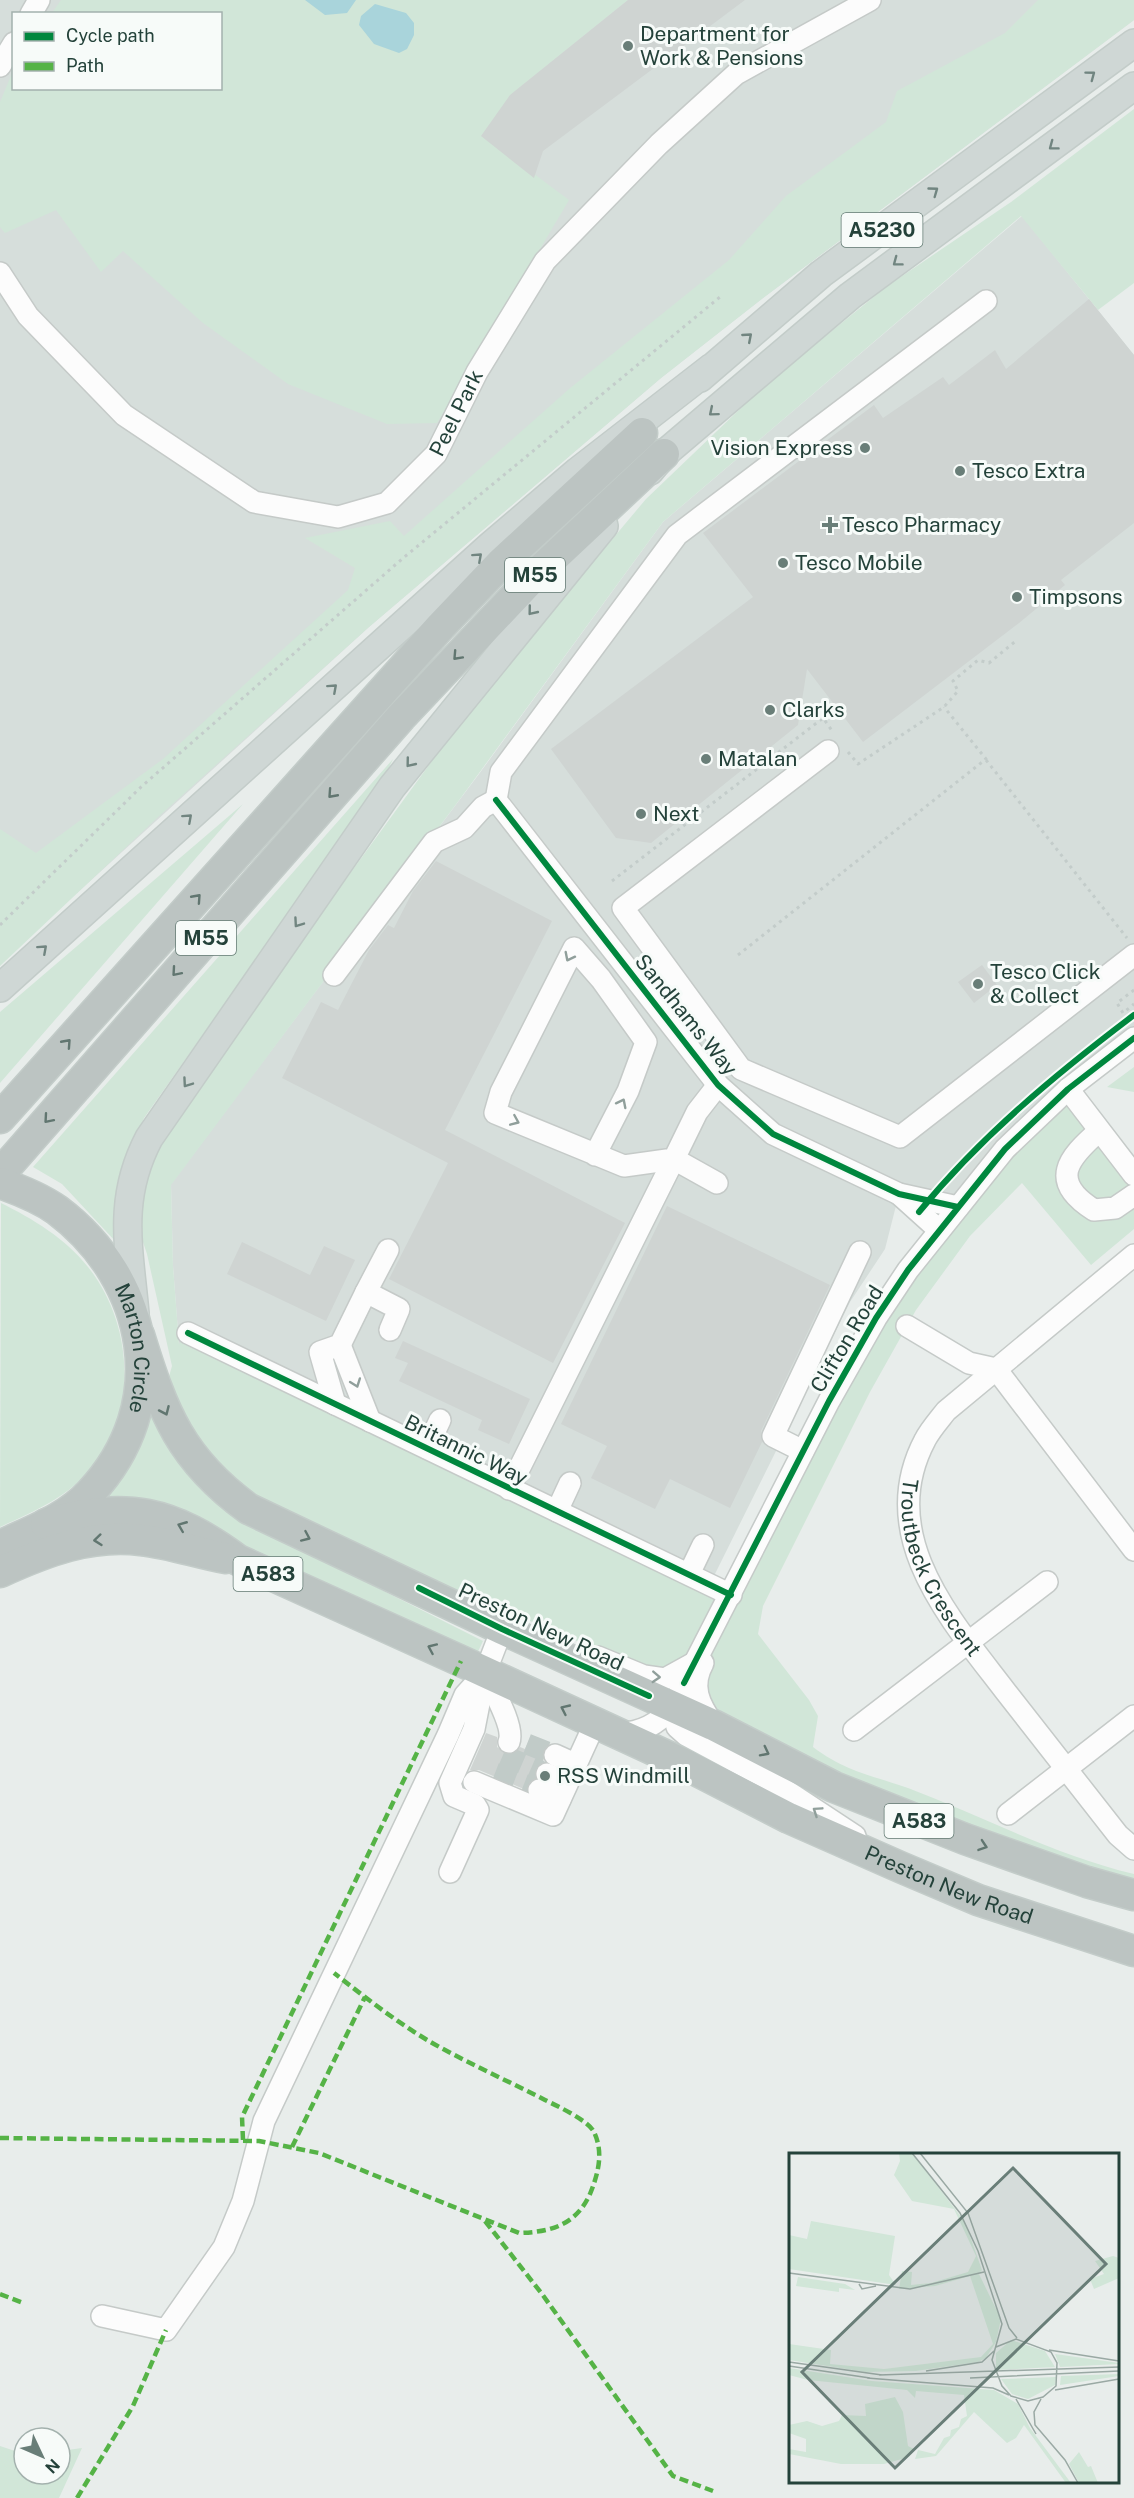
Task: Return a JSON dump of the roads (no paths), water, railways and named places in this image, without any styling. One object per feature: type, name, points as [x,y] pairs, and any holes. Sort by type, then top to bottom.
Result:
[{"type":"highway","name":"M55","points":[[0,1118],[441,626],[501,563],[642,433]]},
{"type":"highway","name":"M55","points":[[0,1174],[400,717],[546,564],[664,454]]},
{"type":"highway","name":"Marton Circle","points":[[0,1183],[32,1196],[57,1210],[86,1236],[105,1258],[128,1298],[138,1328],[140,1392],[129,1436],[118,1456],[90,1493],[63,1515],[0,1546]]},
{"type":"highway","name":"Preston New Road","points":[[138,1328],[155,1388],[176,1433],[200,1466],[231,1496],[285,1527],[713,1725],[834,1787],[965,1839],[1087,1882],[1134,1894]]},
{"type":"highway","name":"Preston New Road","points":[[46,1524],[96,1512],[150,1515],[206,1536],[238,1560],[607,1729],[789,1818],[988,1904],[1134,1951]]},
{"type":"highway","points":[[0,1572],[61,1546],[116,1538],[151,1541],[238,1560]]},
{"type":"main road","name":"A5230","points":[[642,433],[712,368],[821,274],[1134,43]]},
{"type":"main road","name":"A5230","points":[[664,454],[850,296],[1134,86]]},
{"type":"main road","points":[[0,988],[490,546],[578,471],[712,368]]},
{"type":"main road","points":[[138,1328],[128,1200],[138,1159],[149,1138],[392,787],[540,601],[664,454]]},
{"type":"street","name":"Peel Park","points":[[0,273],[28,316],[124,415],[254,502],[338,517],[387,503],[436,454],[477,372],[545,261],[658,144],[736,74],[870,0]]},
{"type":"street","points":[[0,66],[12,46]]},
{"type":"street","points":[[334,975],[434,842],[464,828],[483,807],[496,800],[501,772],[677,535],[986,301]]},
{"type":"street","points":[[828,751],[623,908],[741,1069],[900,1137],[1134,956]]},
{"type":"street","name":"Sandhams Way","points":[[496,800],[718,1085],[773,1134],[899,1194],[958,1207]]},
{"type":"street","points":[[595,1155],[628,1091],[646,1042],[600,979],[573,948],[501,1092],[495,1113],[595,1155],[624,1166],[674,1159],[717,1183]]},
{"type":"street","name":"Clifton Road","points":[[672,1707],[803,1451],[876,1318],[939,1230],[1005,1149],[1068,1089],[1134,1038]]},
{"type":"street","points":[[509,1489],[697,1112],[718,1085]]},
{"type":"street","points":[[1068,1089],[1134,1175]]},
{"type":"street","points":[[1099,1131],[1074,1153],[1070,1161],[1067,1176],[1071,1188],[1094,1210],[1114,1208],[1134,1195]]},
{"type":"street","name":"Sandhams Way","points":[[899,1194],[939,1230]]},
{"type":"street","points":[[335,1404],[320,1352],[340,1345],[388,1250]]},
{"type":"street","points":[[803,1451],[773,1436],[860,1252]]},
{"type":"street","name":"Troutbeck Crescent","points":[[1134,1256],[946,1411],[925,1440],[914,1468],[909,1497],[912,1533],[921,1569],[945,1613],[1118,1835],[1134,1849]]},
{"type":"street","points":[[366,1292],[399,1309],[390,1330]]},
{"type":"street","points":[[907,1326],[969,1363],[996,1369],[1134,1550]]},
{"type":"street","name":"Britannic Way","points":[[188,1333],[689,1574],[729,1598]]},
{"type":"street","points":[[340,1345],[370,1421]]},
{"type":"street","points":[[427,1448],[440,1420]]},
{"type":"street","points":[[556,1511],[570,1483]]},
{"type":"street","points":[[689,1574],[703,1545]]},
{"type":"street","points":[[854,1730],[1047,1582]]},
{"type":"street","points":[[713,1725],[698,1703],[698,1675],[727,1619],[729,1598]]},
{"type":"street","points":[[450,1872],[478,1810],[475,1805],[454,1796],[450,1784],[474,1729],[485,1673],[502,1629],[538,1632],[644,1676],[665,1679],[694,1663]]},
{"type":"street","points":[[485,1673],[516,1741]]},
{"type":"street","points":[[102,2316],[166,2330],[224,2247],[243,2201],[264,2121],[278,2090],[448,1736],[465,1695],[485,1673]]},
{"type":"street","points":[[485,1783],[553,1815],[568,1782],[607,1729],[636,1732],[651,1727],[672,1707]]},
{"type":"street","name":"A583","points":[[672,1707],[677,1727],[686,1735],[785,1789],[900,1867]]},
{"type":"street","points":[[1008,1814],[1134,1716]]},
{"type":"street","points":[[547,1773],[568,1782]]},
{"type":"water","points":[[305,0],[356,0],[347,13],[325,15]]},
{"type":"water","points":[[375,4],[406,13],[414,23],[414,35],[407,49],[399,53],[374,44],[359,25],[361,16]]},
{"type":"tunnel","points":[[527,1744],[555,1755]]},
{"type":"tunnel","points":[[503,1755],[547,1774]]},
{"type":"tunnel","points":[[495,1773],[539,1790]]},
{"type":"place","name":"Department for Work & Pensions","points":[[628,46]]},
{"type":"place","name":"Vision Express","points":[[865,448]]},
{"type":"place","name":"Tesco Extra","points":[[960,471]]},
{"type":"place","name":"Tesco Pharmacy","points":[[830,525]]},
{"type":"place","name":"Tesco Mobile","points":[[783,563]]},
{"type":"place","name":"Timpsons","points":[[1017,597]]},
{"type":"place","name":"Clarks","points":[[770,710]]},
{"type":"place","name":"Matalan","points":[[706,759]]},
{"type":"place","name":"Next","points":[[641,814]]},
{"type":"place","name":"Tesco Click & Collect","points":[[978,984]]},
{"type":"place","name":"RSS Windmill","points":[[545,1776]]}]
